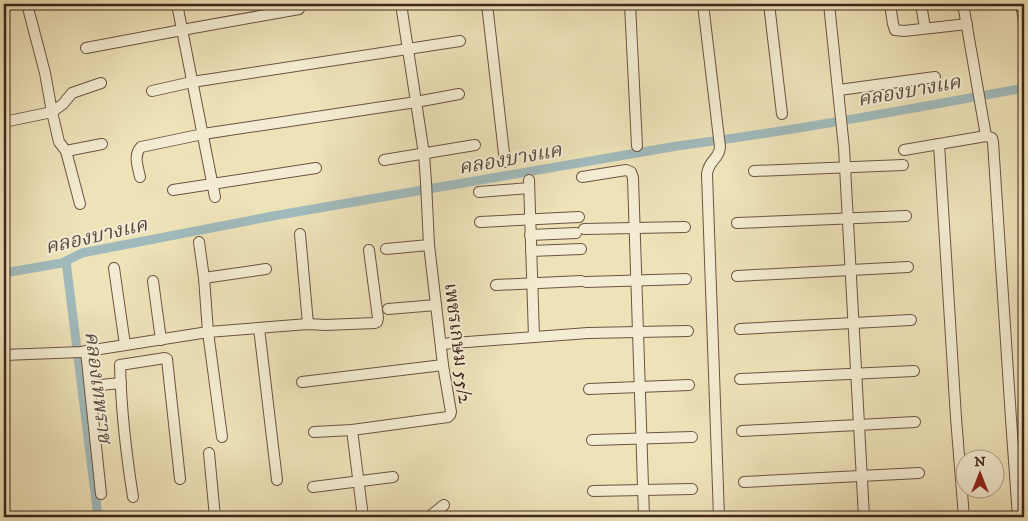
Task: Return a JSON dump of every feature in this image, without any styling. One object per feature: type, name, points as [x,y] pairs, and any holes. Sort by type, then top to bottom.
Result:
[{"type":"street","points":[[27,4],[45,73],[59,142],[66,151],[80,204]]},
{"type":"street","points":[[178,4],[215,197]]},
{"type":"street","name":"เพชรเกษม 55/2","points":[[314,432],[352,430],[448,417],[451,412],[443,365],[429,245],[424,154],[401,4]]},
{"type":"street","points":[[486,4],[505,162]]},
{"type":"street","points":[[630,4],[637,146]]},
{"type":"street","points":[[703,4],[720,152],[710,164],[707,174],[719,517]]},
{"type":"street","points":[[769,4],[782,114]]},
{"type":"street","points":[[829,4],[842,119],[864,517]]},
{"type":"street","points":[[890,4],[895,30],[904,31],[967,24]]},
{"type":"street","points":[[921,4],[924,28]]},
{"type":"street","points":[[964,4],[986,136]]},
{"type":"street","points":[[1021,4],[1024,21]]},
{"type":"street","points":[[86,48],[299,9]]},
{"type":"street","points":[[152,90],[460,40]]},
{"type":"street","points":[[839,90],[935,76]]},
{"type":"street","points":[[4,122],[52,112],[63,104],[72,93],[101,83]]},
{"type":"street","points":[[140,177],[136,158],[141,147],[203,134],[459,94]]},
{"type":"street","points":[[904,150],[986,136],[992,138],[1018,517]]},
{"type":"street","points":[[66,151],[102,144]]},
{"type":"street","points":[[939,144],[964,517]]},
{"type":"street","points":[[384,160],[475,145]]},
{"type":"street","points":[[754,171],[903,165]]},
{"type":"street","points":[[173,190],[316,168]]},
{"type":"street","points":[[582,177],[626,170],[631,172],[633,178],[644,517]]},
{"type":"street","points":[[479,192],[529,184],[534,337]]},
{"type":"street","points":[[737,223],[906,216]]},
{"type":"street","points":[[480,222],[579,217]]},
{"type":"street","points":[[530,235],[634,228],[685,227]]},
{"type":"street","points":[[300,234],[308,324]]},
{"type":"street","points":[[199,242],[208,332],[222,437]]},
{"type":"street","points":[[386,249],[429,245]]},
{"type":"street","points":[[531,251],[581,249]]},
{"type":"street","points":[[4,355],[79,352],[208,332],[308,324],[376,322],[378,318],[369,250]]},
{"type":"street","points":[[737,276],[908,267]]},
{"type":"street","points":[[114,268],[122,346],[120,365],[127,459],[133,497]]},
{"type":"street","points":[[204,278],[266,269]]},
{"type":"street","points":[[496,285],[686,279]]},
{"type":"street","points":[[153,281],[161,340]]},
{"type":"street","points":[[388,309],[436,305]]},
{"type":"street","points":[[740,329],[911,320]]},
{"type":"street","points":[[259,328],[277,480]]},
{"type":"street","points":[[441,344],[534,337],[688,330]]},
{"type":"street","points":[[79,352],[90,386],[101,494]]},
{"type":"street","points":[[120,365],[167,359],[180,479]]},
{"type":"street","points":[[302,382],[443,365]]},
{"type":"street","points":[[740,379],[914,371]]},
{"type":"street","points":[[90,386],[121,383]]},
{"type":"street","points":[[589,389],[689,385]]},
{"type":"street","points":[[742,431],[916,422]]},
{"type":"street","points":[[352,430],[363,517]]},
{"type":"street","points":[[592,440],[692,437]]},
{"type":"street","points":[[209,453],[215,517]]},
{"type":"street","points":[[744,482],[920,473]]},
{"type":"street","points":[[313,487],[394,477]]},
{"type":"street","points":[[592,491],[692,489]]},
{"type":"street","points":[[429,517],[444,505]]},
{"type":"waterway","name":"คลองบางแค","points":[[4,273],[62,263],[82,253],[273,216],[677,146],[764,134],[1024,88]]},
{"type":"waterway","name":"คลองเทพราช","points":[[66,261],[98,517]]}]
